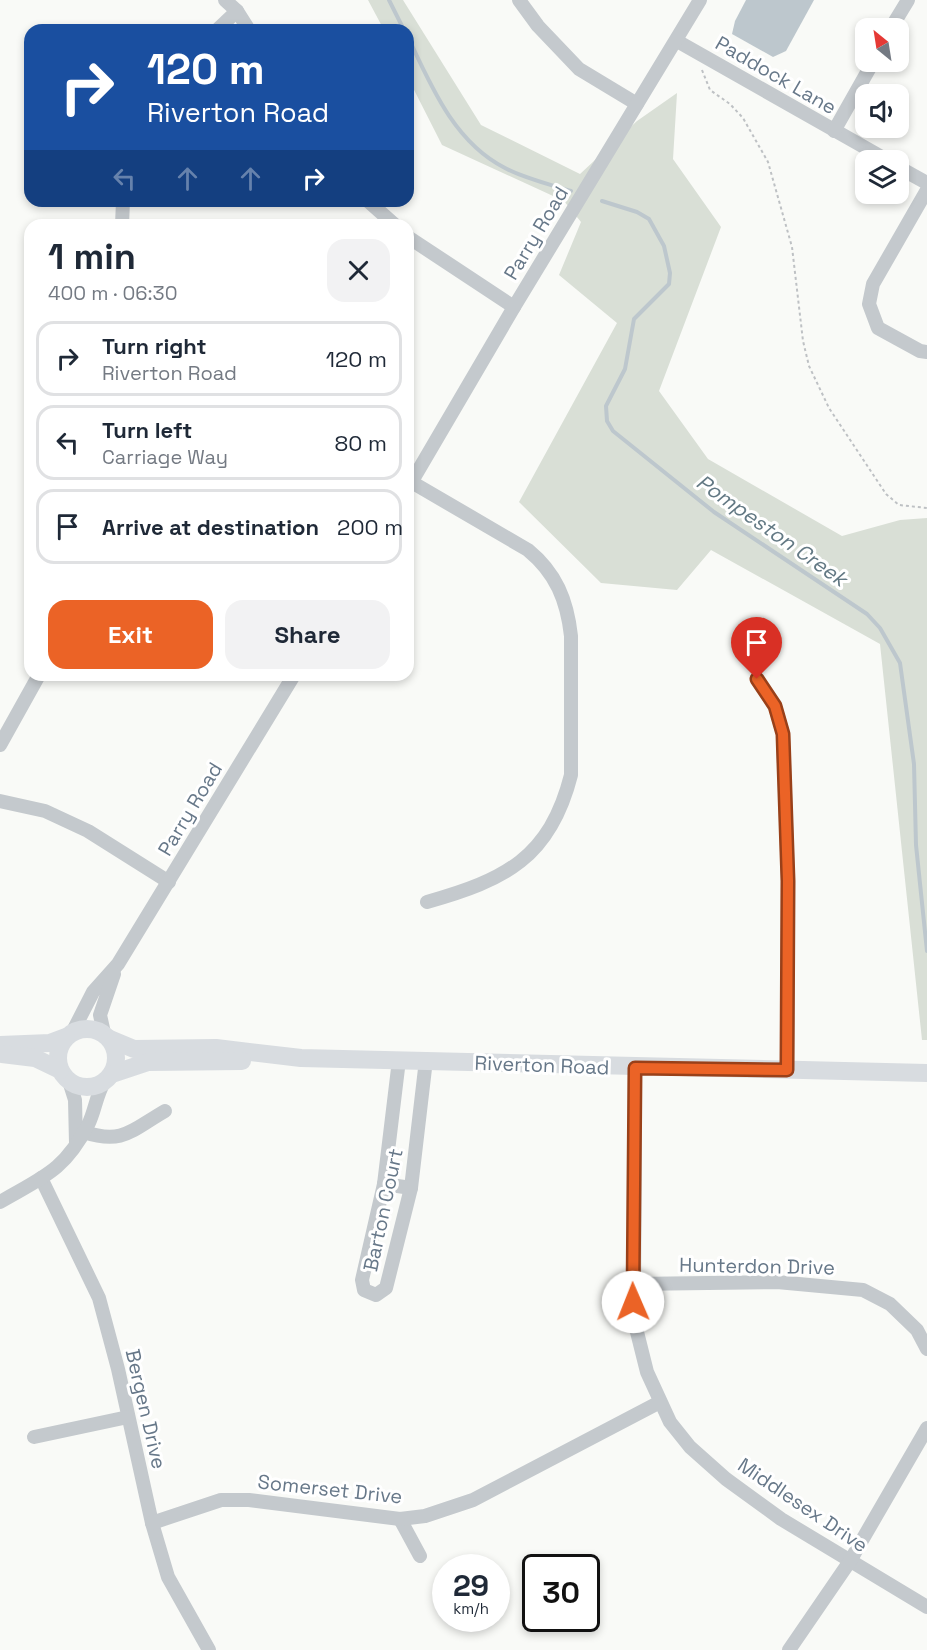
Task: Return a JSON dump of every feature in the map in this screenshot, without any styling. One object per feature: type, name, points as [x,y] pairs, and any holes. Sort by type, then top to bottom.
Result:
[{"type":"main road","points":[[0,1045],[50,1043],[91,1029],[107,1036],[117,1057],[108,1078],[85,1088],[35,1058],[0,1054]]},
{"type":"main road","points":[[64,1076],[58,1054],[69,1035]]},
{"type":"main road","name":"Riverton Road","points":[[107,1036],[134,1049],[216,1048],[301,1058]]},
{"type":"main road","name":"Riverton Road","points":[[108,1078],[148,1062],[301,1058],[635,1068],[927,1073]]},
{"type":"street","points":[[225,0],[237,11],[245,24]]},
{"type":"street","points":[[519,0],[544,33],[579,69],[637,104]]},
{"type":"street","name":"Parry Road","points":[[414,475],[700,0]]},
{"type":"street","points":[[897,18],[908,0]]},
{"type":"street","points":[[224,24],[237,11]]},
{"type":"street","name":"Paddock Lane","points":[[677,40],[869,150]]},
{"type":"street","points":[[834,131],[867,72]]},
{"type":"street","points":[[909,173],[927,183]]},
{"type":"street","points":[[927,190],[873,284],[868,304],[878,327],[920,351],[927,352]]},
{"type":"street","points":[[375,207],[388,219]]},
{"type":"street","points":[[414,241],[514,308]]},
{"type":"street","points":[[414,486],[528,550],[540,560],[559,586],[569,617],[571,636],[571,775],[566,793],[550,829],[523,861],[507,872],[472,889],[428,902]]},
{"type":"street","points":[[757,679],[775,706],[783,734],[788,881],[787,1070]]},
{"type":"street","points":[[0,745],[36,681]]},
{"type":"street","name":"Parry Road","points":[[69,1035],[93,992],[118,964],[290,681]]},
{"type":"street","points":[[0,801],[45,811],[88,831],[169,882]]},
{"type":"street","name":"Parry Road","points":[[107,1036],[101,1010],[118,964]]},
{"type":"street","name":"Barton Court","points":[[399,1060],[384,1184],[362,1280],[364,1290],[376,1295],[386,1288],[411,1188],[426,1060]]},
{"type":"street","name":"Middlesex Drive","points":[[635,1068],[633,1284],[639,1347],[670,1422],[690,1447],[726,1479],[781,1518],[927,1607]]},
{"type":"street","points":[[64,1076],[75,1100],[76,1145]]},
{"type":"street","points":[[0,1202],[59,1168],[84,1132],[108,1078]]},
{"type":"street","points":[[84,1132],[104,1139],[115,1139],[165,1111]]},
{"type":"street","name":"Bergen Drive","points":[[41,1178],[99,1298],[118,1369],[152,1523],[168,1577],[209,1650]]},
{"type":"street","points":[[384,1184],[411,1188]]},
{"type":"street","name":"Hunterdon Drive","points":[[633,1284],[777,1282],[863,1290],[890,1304],[916,1330],[927,1349]]},
{"type":"street","name":"Somerset Drive","points":[[152,1523],[221,1500],[249,1500],[400,1519],[425,1516],[473,1500],[660,1402]]},
{"type":"street","points":[[34,1437],[128,1417]]},
{"type":"street","points":[[789,1650],[850,1561],[927,1428]]},
{"type":"street","points":[[400,1519],[420,1556]]},
{"type":"path","points":[[702,55],[705,83],[743,118],[771,170],[792,247],[804,349],[822,395],[886,494],[899,505],[927,508]]},
{"type":"shaded area","points":[[368,0],[403,0],[481,125],[580,174],[637,121],[677,93],[673,159],[721,227],[659,391],[708,459],[842,536],[900,520],[927,518],[927,1040],[922,1040],[880,644],[711,550],[677,590],[601,583],[519,502],[617,323],[559,275],[581,222],[564,201],[442,145],[414,90],[414,24],[381,24]]},
{"type":"shaded area","points":[[746,0],[814,0],[786,51],[773,57],[732,34],[735,21]]},
{"type":"waterway","name":"Pompeston Creek","points":[[389,0],[401,24]]},
{"type":"waterway","name":"Pompeston Creek","points":[[414,49],[446,111],[458,128],[487,157],[513,172],[571,191]]},
{"type":"waterway","name":"Pompeston Creek","points":[[602,201],[637,212],[649,219],[664,246],[670,273],[669,284],[634,319],[625,369],[606,406],[607,421],[613,431],[714,512],[867,614],[880,628],[900,663],[914,764],[916,845],[927,951]]},
{"type":"route","points":[[633,1302],[635,1068],[787,1070],[788,881],[783,734],[775,706],[757,679]]}]
